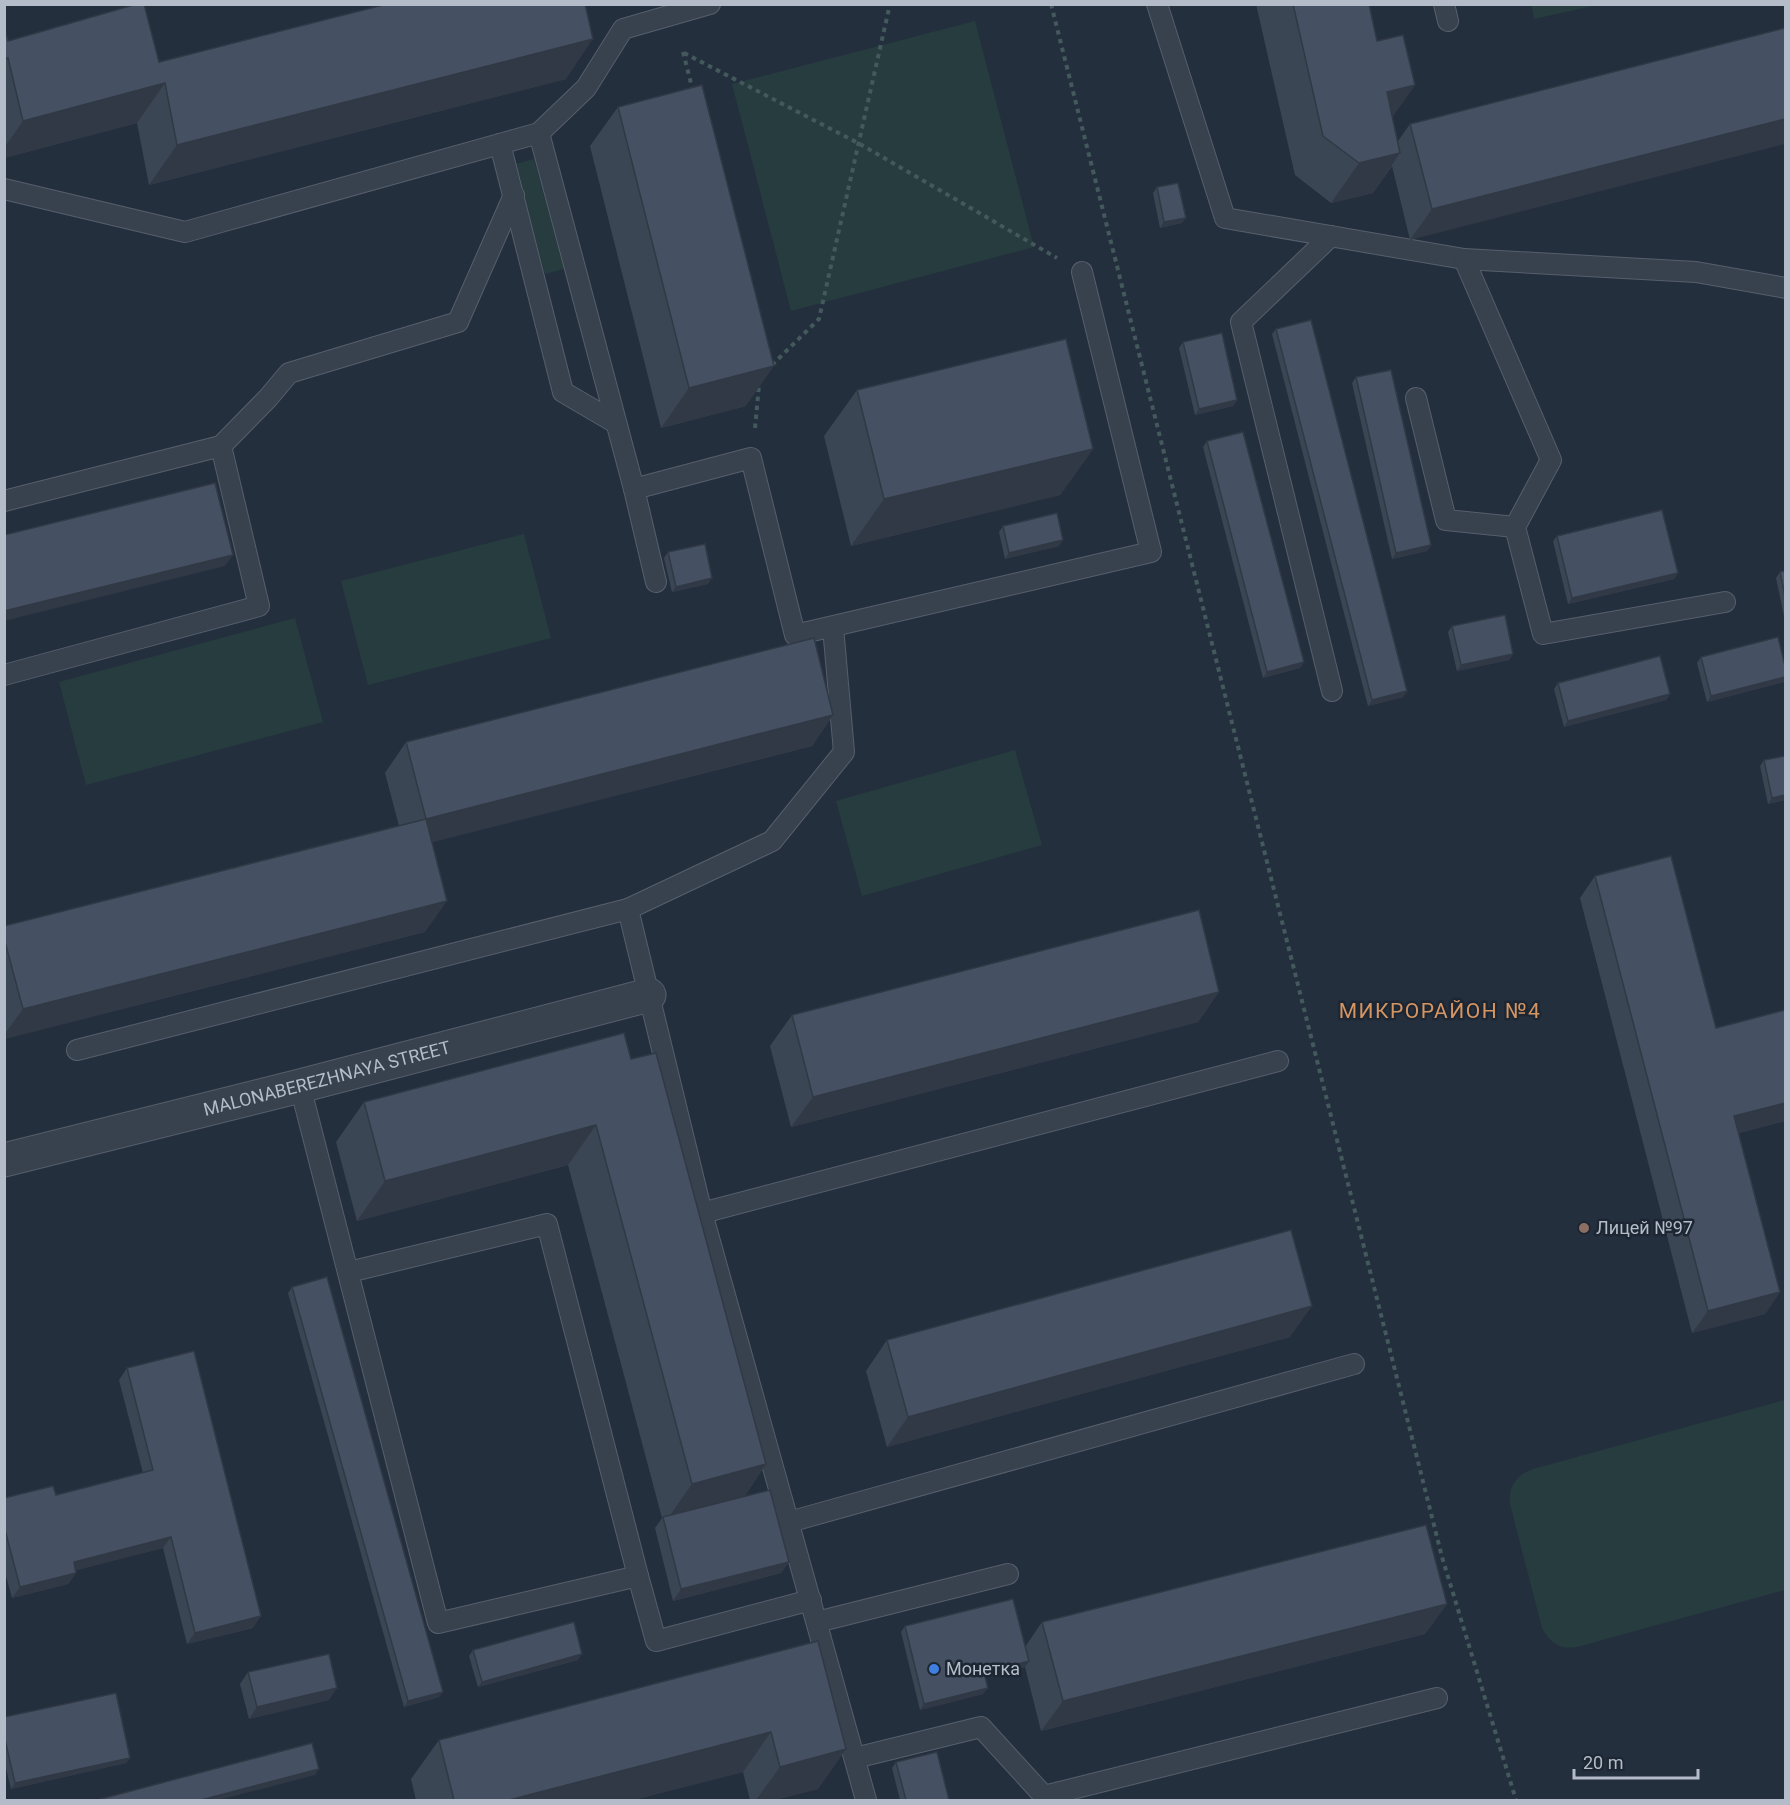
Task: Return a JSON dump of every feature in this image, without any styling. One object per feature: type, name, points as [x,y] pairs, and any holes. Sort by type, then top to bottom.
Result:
[{"type":"street","name":"MALONABEREZHNAYA STREET","points":[[4,1160],[649,995]]},
{"type":"lane","points":[[4,189],[185,232],[539,133],[586,88],[623,29],[710,4]]},
{"type":"lane","points":[[1157,4],[1225,218],[1464,259],[1696,272],[1785,288]]},
{"type":"lane","points":[[539,133],[634,489],[656,582]]},
{"type":"lane","points":[[500,144],[563,392],[616,423]]},
{"type":"lane","points":[[4,501],[221,446],[289,373],[458,322],[514,195]]},
{"type":"lane","points":[[1331,236],[1241,322],[1332,691]]},
{"type":"lane","points":[[1464,259],[1551,460],[1515,527],[1543,634],[1725,602]]},
{"type":"lane","points":[[634,489],[752,458],[795,635],[1151,552],[1082,272]]},
{"type":"lane","points":[[1416,398],[1446,520],[1515,527]]},
{"type":"lane","points":[[4,675],[259,606],[221,446]]},
{"type":"lane","points":[[77,1050],[628,909],[772,841],[844,752],[833,627]]},
{"type":"lane","points":[[628,909],[702,1213],[866,1800]]},
{"type":"lane","points":[[702,1213],[1278,1061]]},
{"type":"lane","points":[[300,1086],[438,1623],[638,1576]]},
{"type":"lane","points":[[349,1272],[547,1224],[656,1641],[811,1600]]},
{"type":"lane","points":[[789,1522],[1354,1364]]},
{"type":"lane","points":[[817,1622],[1008,1574]]},
{"type":"lane","points":[[855,1758],[981,1727],[1043,1798],[1437,1698]]},
{"type":"path","points":[[769,368],[819,319],[890,4]]},
{"type":"path","points":[[1051,4],[1442,1557],[1516,1800]]},
{"type":"path","points":[[675,15],[695,99]]},
{"type":"path","points":[[684,53],[858,143],[1082,272]]},
{"type":"path","points":[[752,458],[760,376]]},
{"type":"green space","points":[[1531,4],[1597,4],[1597,5],[1534,19]]},
{"type":"green space","points":[[975,21],[1034,247],[791,311],[732,84]]},
{"type":"green space","points":[[534,159],[564,269],[545,274],[515,164]]},
{"type":"green space","points":[[524,534],[551,638],[368,685],[341,581]]},
{"type":"green space","points":[[295,618],[323,722],[86,785],[59,682]]},
{"type":"green space","points":[[1015,750],[1042,845],[862,896],[836,801]]},
{"type":"green space","points":[[1785,1400],[1785,1590],[1577,1647],[1561,1646],[1548,1638],[1542,1628],[1510,1504],[1510,1492],[1514,1482],[1533,1469]]},
{"type":"building","points":[[137,4],[144,4],[159,62],[387,4],[585,4],[593,39],[177,145],[165,83],[23,121],[8,58],[4,59],[4,26],[8,41]]},
{"type":"building","points":[[1293,4],[1369,4],[1377,41],[1403,35],[1415,85],[1387,92],[1400,153],[1359,163],[1323,136]]},
{"type":"building","points":[[1785,28],[1785,119],[1432,209],[1410,124]]},
{"type":"building","points":[[702,85],[774,366],[689,388],[618,107]]},
{"type":"building","points":[[1178,183],[1186,218],[1164,222],[1157,187]]},
{"type":"building","points":[[1311,320],[1407,691],[1372,700],[1276,329]]},
{"type":"building","points":[[1222,333],[1237,400],[1199,409],[1183,342]]},
{"type":"building","points":[[1066,339],[1093,449],[884,499],[857,390]]},
{"type":"building","points":[[1391,370],[1431,545],[1396,553],[1356,377]]},
{"type":"building","points":[[1243,432],[1304,662],[1267,672],[1207,441]]},
{"type":"building","points":[[215,483],[233,555],[4,611],[4,535]]},
{"type":"building","points":[[1662,510],[1678,573],[1572,598],[1557,536]]},
{"type":"building","points":[[1057,513],[1063,540],[1009,553],[1003,526]]},
{"type":"building","points":[[705,544],[712,578],[676,587],[668,552]]},
{"type":"building","points":[[1785,571],[1785,596],[1780,572]]},
{"type":"building","points":[[1505,615],[1513,654],[1461,665],[1452,626]]},
{"type":"building","points":[[1778,637],[1785,666],[1785,677],[1711,696],[1701,657]]},
{"type":"building","points":[[814,638],[833,715],[426,819],[406,742]]},
{"type":"building","points":[[1660,656],[1670,694],[1568,721],[1558,683]]},
{"type":"building","points":[[1785,756],[1785,795],[1772,798],[1764,760]]},
{"type":"building","points":[[426,819],[447,901],[23,1009],[4,938],[4,926]]},
{"type":"building","points":[[1671,856],[1716,1028],[1785,1010],[1785,1103],[1734,1116],[1780,1292],[1708,1311],[1595,876]]},
{"type":"building","points":[[1199,910],[1219,992],[813,1097],[792,1015]]},
{"type":"building","points":[[624,1033],[631,1059],[656,1053],[766,1464],[692,1484],[596,1125],[385,1181],[364,1102]]},
{"type":"building","points":[[1291,1230],[1312,1306],[908,1417],[887,1340]]},
{"type":"building","points":[[327,1277],[443,1692],[408,1701],[292,1287]]},
{"type":"building","points":[[194,1351],[261,1616],[195,1633],[171,1537],[74,1562],[76,1573],[20,1587],[4,1526],[4,1498],[53,1486],[56,1495],[153,1470],[127,1368]]},
{"type":"building","points":[[770,1490],[789,1562],[681,1589],[663,1517]]},
{"type":"building","points":[[1426,1525],[1447,1604],[1063,1701],[1042,1622]]},
{"type":"building","points":[[1013,1599],[1029,1661],[984,1673],[988,1688],[924,1704],[905,1626]]},
{"type":"building","points":[[574,1622],[582,1654],[482,1682],[473,1650]]},
{"type":"building","points":[[818,1641],[846,1749],[780,1767],[771,1732],[509,1800],[454,1800],[439,1740]]},
{"type":"building","points":[[329,1654],[337,1688],[257,1707],[248,1672]]},
{"type":"building","points":[[116,1693],[130,1758],[15,1783],[4,1735],[4,1717]]},
{"type":"building","points":[[312,1743],[319,1769],[201,1800],[97,1800]]},
{"type":"building","points":[[937,1752],[949,1800],[906,1800],[896,1762]]},
{"type":"place","name":"Лицей №97","points":[[1584,1228]]},
{"type":"place","name":"Монетка","points":[[934,1669]]},
{"type":"district","name":"МИКРОРАЙОН №4","points":[[1440,1011]]}]
